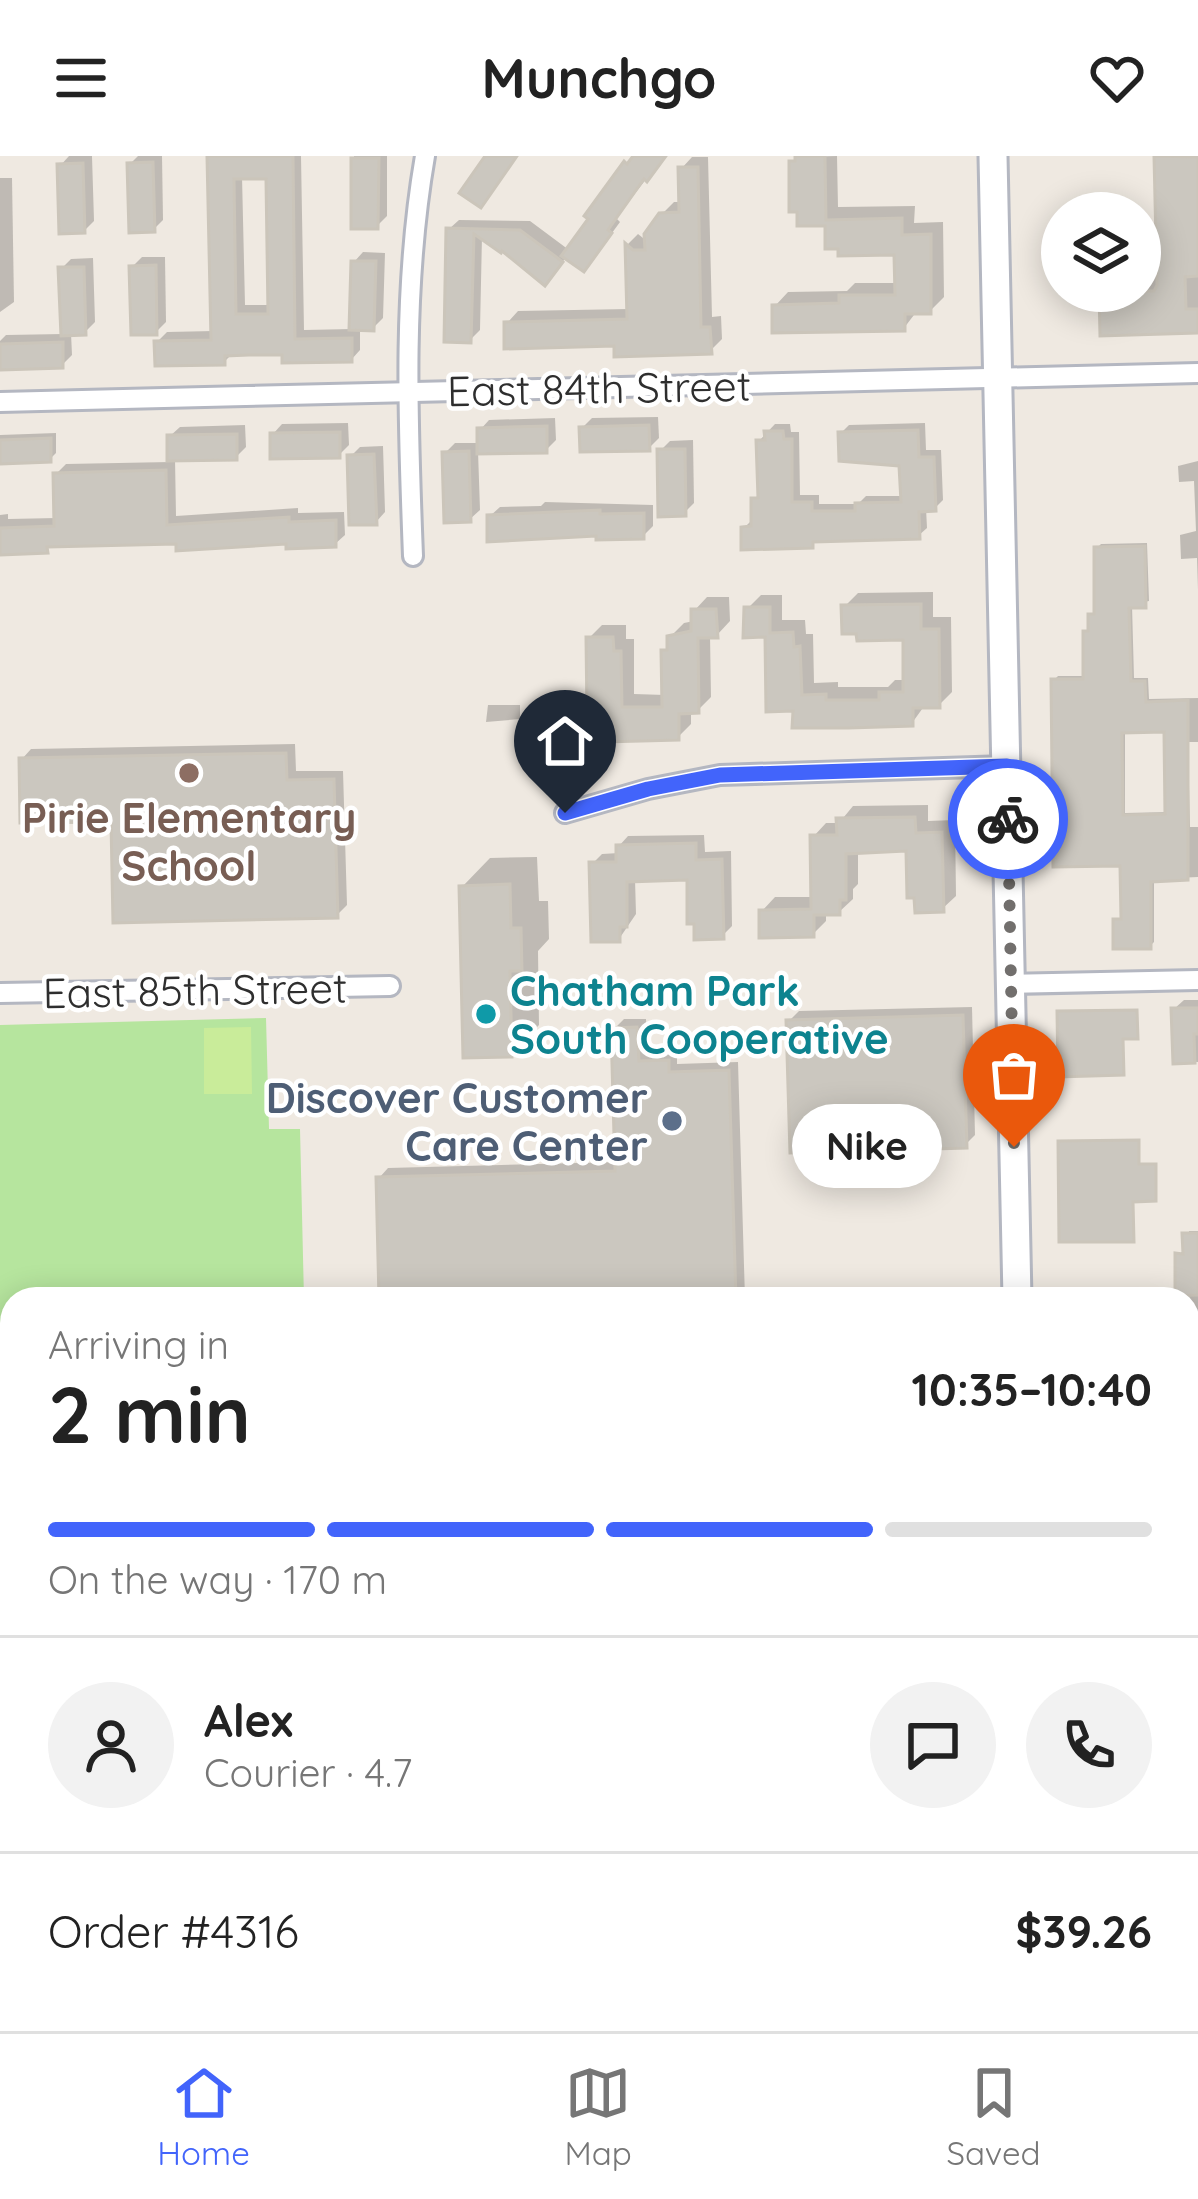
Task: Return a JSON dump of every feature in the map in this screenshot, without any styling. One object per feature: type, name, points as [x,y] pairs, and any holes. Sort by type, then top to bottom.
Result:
[{"type":"main road","points":[[993,156],[1017,1287]]},
{"type":"street","points":[[412,556],[407,392],[415,212],[424,156]]},
{"type":"street","name":"East 84th Street","points":[[0,402],[1198,374]]},
{"type":"street","points":[[565,813],[720,775],[1007,766]]},
{"type":"street","points":[[1010,984],[1198,980]]},
{"type":"street","name":"East 85th Street","points":[[0,993],[390,986]]},
{"type":"green space","points":[[266,1018],[269,1129],[300,1129],[304,1287],[0,1287],[0,1025]]},
{"type":"green space","points":[[251,1027],[252,1094],[204,1094],[204,1028]]},
{"type":"building","points":[[207,156],[293,156],[295,339],[352,338],[352,362],[282,363],[282,355],[249,355],[225,356],[225,365],[155,366],[154,341],[211,340]],"holes":[[[234,179],[266,179],[268,314],[236,314]]]},
{"type":"building","points":[[485,156],[517,156],[481,208],[459,193]]},
{"type":"building","points":[[633,156],[666,156],[647,182],[644,179],[584,272],[561,256],[588,219],[584,216],[624,161],[627,164]]},
{"type":"building","points":[[795,156],[825,156],[826,220],[902,218],[902,235],[931,234],[931,314],[905,314],[905,331],[772,333],[772,305],[839,303],[839,295],[895,295],[894,255],[838,256],[838,249],[825,249],[825,226],[797,226],[797,212],[789,212],[789,161],[795,161]]},
{"type":"building","points":[[1154,156],[1198,157],[1198,276],[1185,277],[1186,309],[1198,309],[1198,333],[1100,336],[1099,312],[1161,312],[1161,192],[1155,192]]},
{"type":"building","points":[[351,158],[379,158],[378,229],[351,229]]},
{"type":"building","points":[[153,162],[155,232],[129,233],[127,163]]},
{"type":"building","points":[[83,163],[85,233],[59,234],[57,164]]},
{"type":"building","points":[[678,167],[698,167],[701,327],[710,327],[712,354],[614,357],[614,346],[504,349],[504,322],[627,319],[625,243],[633,250],[645,250],[644,234],[659,213],[679,212]]},
{"type":"building","points":[[446,228],[520,230],[563,262],[545,286],[474,234],[471,343],[444,342]]},
{"type":"building","points":[[351,261],[376,261],[374,331],[349,330]]},
{"type":"building","points":[[156,265],[157,335],[131,335],[129,266]]},
{"type":"building","points":[[58,267],[84,267],[86,335],[61,336]]},
{"type":"building","points":[[63,342],[63,368],[0,370],[0,344]]},
{"type":"building","points":[[649,425],[650,451],[580,452],[579,427]]},
{"type":"building","points":[[547,426],[547,453],[477,454],[477,428]]},
{"type":"building","points":[[918,430],[919,457],[934,457],[936,511],[919,512],[920,539],[741,550],[741,527],[751,526],[751,498],[758,498],[756,440],[765,440],[764,431],[783,431],[784,439],[792,439],[792,502],[812,502],[812,511],[855,511],[855,503],[901,502],[899,466],[839,461],[838,432]]},
{"type":"building","points":[[340,432],[340,458],[270,459],[270,433]]},
{"type":"building","points":[[237,434],[237,460],[167,461],[167,435]]},
{"type":"building","points":[[51,438],[51,462],[0,464],[0,440]]},
{"type":"building","points":[[657,449],[685,449],[686,516],[658,517]]},
{"type":"building","points":[[469,451],[471,522],[444,523],[442,452]]},
{"type":"building","points":[[374,454],[377,525],[349,525],[347,455]]},
{"type":"building","points":[[166,470],[167,525],[289,517],[289,522],[336,520],[336,547],[286,549],[286,544],[176,551],[176,544],[47,547],[48,553],[0,555],[0,528],[54,526],[53,473]]},
{"type":"building","points":[[600,510],[600,514],[644,513],[644,539],[596,540],[596,536],[487,542],[487,515]]},
{"type":"building","points":[[1145,546],[1146,608],[1129,608],[1131,681],[1145,681],[1146,702],[1188,700],[1188,880],[1151,882],[1151,949],[1113,949],[1113,919],[1121,919],[1120,866],[1053,867],[1051,679],[1083,679],[1083,631],[1088,631],[1088,614],[1094,614],[1094,547]],"holes":[[[1164,732],[1165,814],[1123,815],[1122,733]]]},
{"type":"building","points":[[921,604],[921,629],[939,629],[940,708],[913,708],[913,726],[848,728],[792,728],[793,711],[766,712],[765,637],[743,638],[744,607],[770,607],[770,633],[793,632],[794,647],[800,646],[802,695],[879,700],[879,692],[903,692],[903,640],[857,641],[856,634],[842,634],[841,605]]},
{"type":"building","points":[[691,609],[716,609],[718,638],[698,638],[699,713],[679,714],[679,740],[604,742],[603,716],[587,716],[586,637],[613,637],[614,651],[621,651],[622,707],[662,707],[661,650],[667,650],[667,636],[691,631]]},
{"type":"building","points":[[286,753],[287,780],[334,779],[338,918],[113,923],[111,822],[20,823],[19,758]]},
{"type":"building","points":[[915,817],[916,833],[942,832],[944,912],[915,913],[914,898],[907,898],[906,851],[846,854],[846,900],[840,900],[840,915],[814,915],[814,937],[759,938],[759,910],[811,909],[810,835],[837,835],[836,818]]},
{"type":"building","points":[[696,843],[696,860],[722,859],[724,939],[694,940],[694,924],[687,924],[687,880],[627,882],[627,927],[620,927],[620,942],[591,942],[589,862],[616,862],[616,845]]},
{"type":"building","name":"Chatham Park South Cooperative","points":[[510,884],[511,928],[521,928],[522,971],[510,971],[512,1057],[463,1058],[459,886]]},
{"type":"building","points":[[1171,1008],[1198,1008],[1195,1063],[1173,1064]]},
{"type":"building","points":[[1137,1010],[1138,1039],[1123,1039],[1124,1075],[1058,1077],[1057,1011]]},
{"type":"building","points":[[963,1015],[967,1148],[790,1153],[786,1020]]},
{"type":"building","name":"Discover Customer Care Center","points":[[637,1027],[639,1061],[669,1060],[669,1072],[729,1070],[736,1287],[379,1287],[376,1177],[615,1171],[611,1028]]},
{"type":"building","points":[[1139,1140],[1139,1164],[1156,1164],[1156,1201],[1133,1202],[1134,1242],[1059,1242],[1058,1141]]},
{"type":"building","points":[[1182,1233],[1198,1233],[1198,1287],[1175,1287],[1175,1253],[1183,1254]]},
{"type":"way so far","points":[[1008,819],[1014,1147]]},
{"type":"place","name":"Pirie Elementary School","points":[[189,773]]},
{"type":"place","name":"Chatham Park South Cooperative","points":[[486,1014]]},
{"type":"place","name":"Discover Customer Care Center","points":[[672,1121]]},
{"type":"place","name":"Nike","points":[[1014,1147]]},
{"type":"route","points":[[565,813],[720,775],[1007,766],[1008,819]]}]
